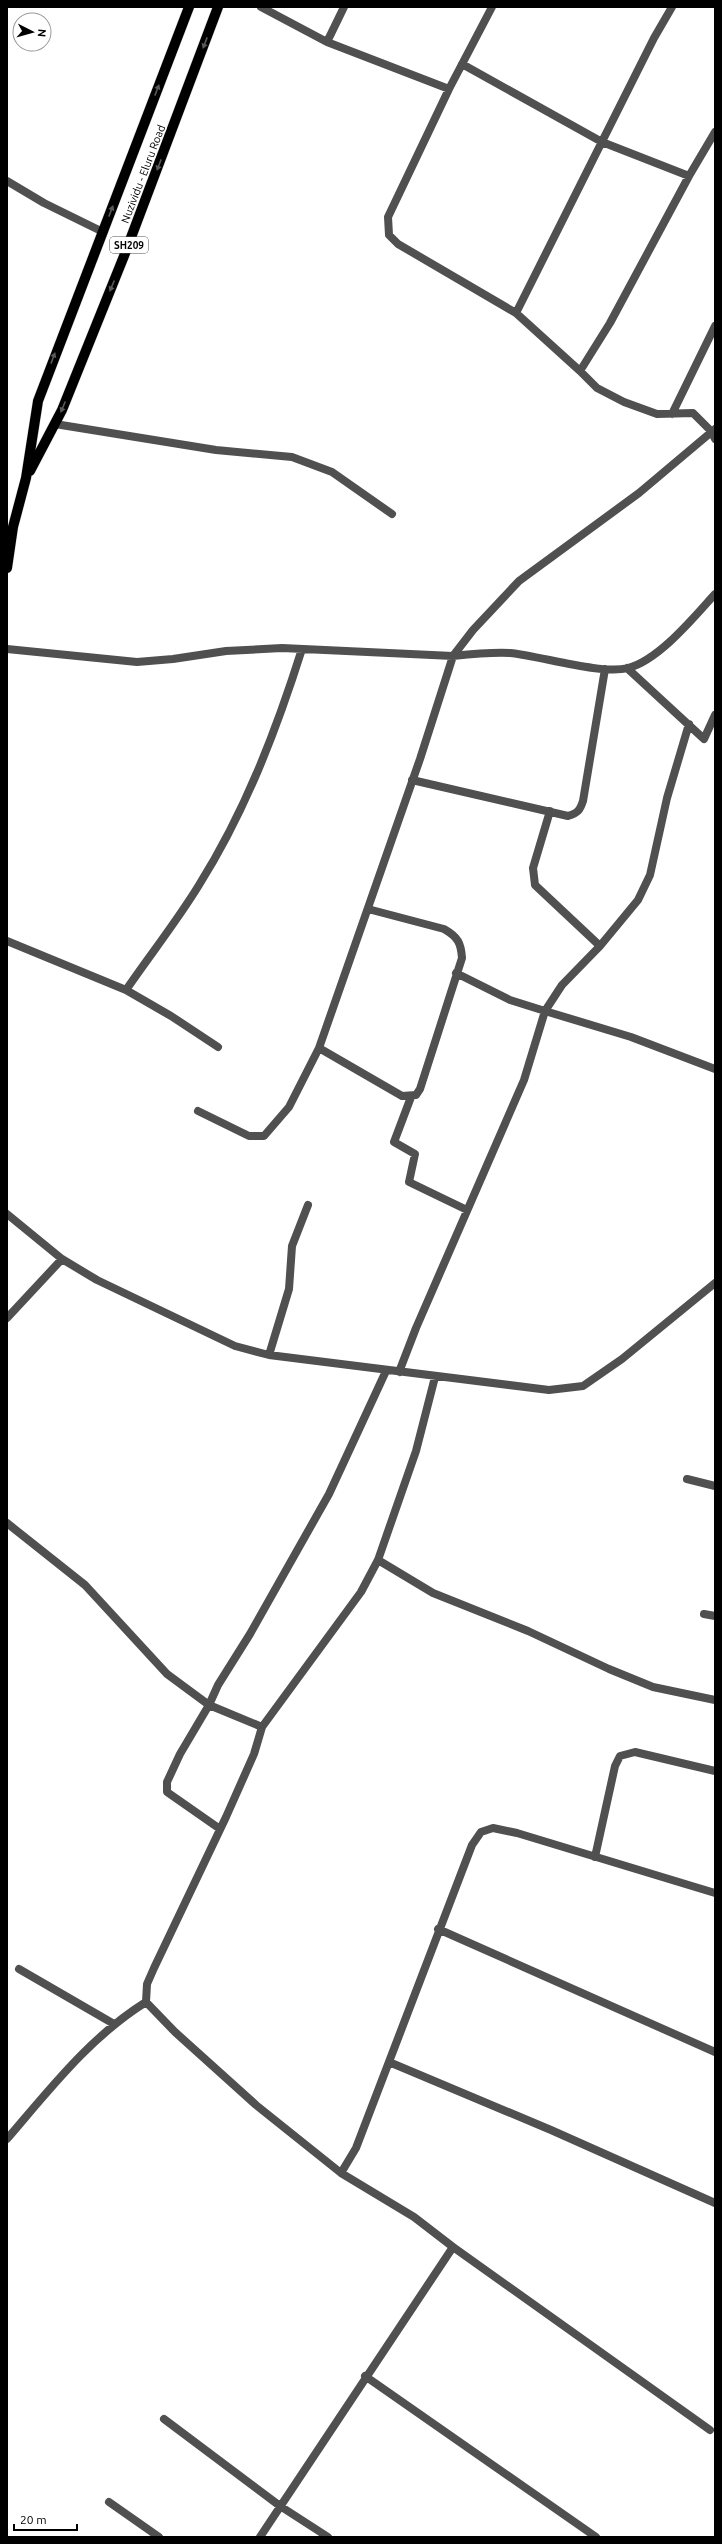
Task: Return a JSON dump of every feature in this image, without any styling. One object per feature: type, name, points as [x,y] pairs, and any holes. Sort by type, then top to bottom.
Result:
[{"type":"main road","name":"Nuzividu - Eluru Road","points":[[7,568],[10,526],[26,478],[38,401],[66,323],[103,232],[189,7]]},
{"type":"main road","name":"Nuzividu - Eluru Road","points":[[26,478],[55,424],[124,256],[218,7]]},
{"type":"street","points":[[261,7],[328,42],[449,89]]},
{"type":"street","points":[[328,42],[344,7]]},
{"type":"street","points":[[198,1111],[249,1136],[264,1136],[289,1107],[319,1048],[368,909],[453,656],[473,630],[519,580],[639,493],[714,434],[693,413],[657,414],[624,402],[597,388],[516,313],[398,244],[389,235],[388,217],[449,89],[492,7]]},
{"type":"street","points":[[516,313],[672,7]]},
{"type":"street","points":[[462,64],[602,142],[689,176]]},
{"type":"street","points":[[580,371],[610,323],[689,176],[715,132]]},
{"type":"street","points":[[7,181],[44,203],[103,232]]},
{"type":"street","points":[[672,414],[715,326]]},
{"type":"street","points":[[55,424],[216,450],[292,457],[332,472],[392,514]]},
{"type":"street","points":[[7,649],[137,662],[173,659],[226,651],[302,649],[453,656],[511,653],[605,669],[627,668],[644,660],[663,647],[715,594]]},
{"type":"street","points":[[126,990],[199,886],[239,811],[264,758],[302,649]]},
{"type":"street","points":[[627,668],[704,739],[715,715]]},
{"type":"street","points":[[412,780],[568,816],[579,811],[605,669]]},
{"type":"street","points":[[400,1372],[416,1328],[524,1080],[545,1011],[562,985],[600,946],[638,900],[650,875],[667,798],[689,724]]},
{"type":"street","points":[[550,811],[533,868],[535,885],[600,946]]},
{"type":"street","points":[[319,1048],[402,1096],[416,1095],[420,1089],[462,958],[461,944],[455,935],[444,929],[368,909]]},
{"type":"street","points":[[7,941],[126,990],[172,1016],[218,1047]]},
{"type":"street","points":[[456,973],[510,1000],[631,1037],[715,1069]]},
{"type":"street","points":[[411,1096],[394,1142],[415,1154],[409,1182],[467,1210]]},
{"type":"street","points":[[268,1355],[289,1288],[292,1246],[308,1205]]},
{"type":"street","points":[[7,1214],[62,1259],[97,1280],[235,1346],[268,1355],[434,1377],[549,1390],[583,1386],[622,1359],[715,1282]]},
{"type":"street","points":[[7,1318],[62,1259]]},
{"type":"street","points":[[220,1829],[167,1792],[167,1782],[180,1754],[210,1705],[218,1685],[254,1627],[329,1494],[386,1370]]},
{"type":"street","points":[[434,1377],[416,1451],[378,1560],[361,1592],[262,1727],[254,1754],[147,1984],[146,2002],[175,2032],[256,2106],[341,2173],[414,2217],[710,2430]]},
{"type":"street","points":[[688,1480],[715,1486]]},
{"type":"street","points":[[7,1523],[85,1585],[167,1674],[210,1705],[262,1727]]},
{"type":"street","points":[[378,1560],[433,1593],[528,1631],[609,1669],[654,1687],[715,1700]]},
{"type":"street","points":[[704,1614],[715,1616]]},
{"type":"street","points":[[595,1857],[615,1766],[620,1756],[626,1753],[636,1752],[715,1771]]},
{"type":"street","points":[[341,2173],[356,2148],[438,1929],[472,1845],[481,1832],[493,1828],[517,1833],[715,1893]]},
{"type":"street","points":[[438,1929],[715,2052]]},
{"type":"street","points":[[19,1968],[114,2024]]},
{"type":"street","points":[[7,2139],[88,2046],[114,2024],[146,2002]]},
{"type":"street","points":[[389,2062],[551,2130],[715,2203]]},
{"type":"street","points":[[260,2537],[365,2376],[454,2247]]},
{"type":"street","points":[[365,2376],[596,2537]]},
{"type":"street","points":[[164,2419],[280,2506],[328,2537]]},
{"type":"street","points":[[109,2502],[159,2537]]}]
